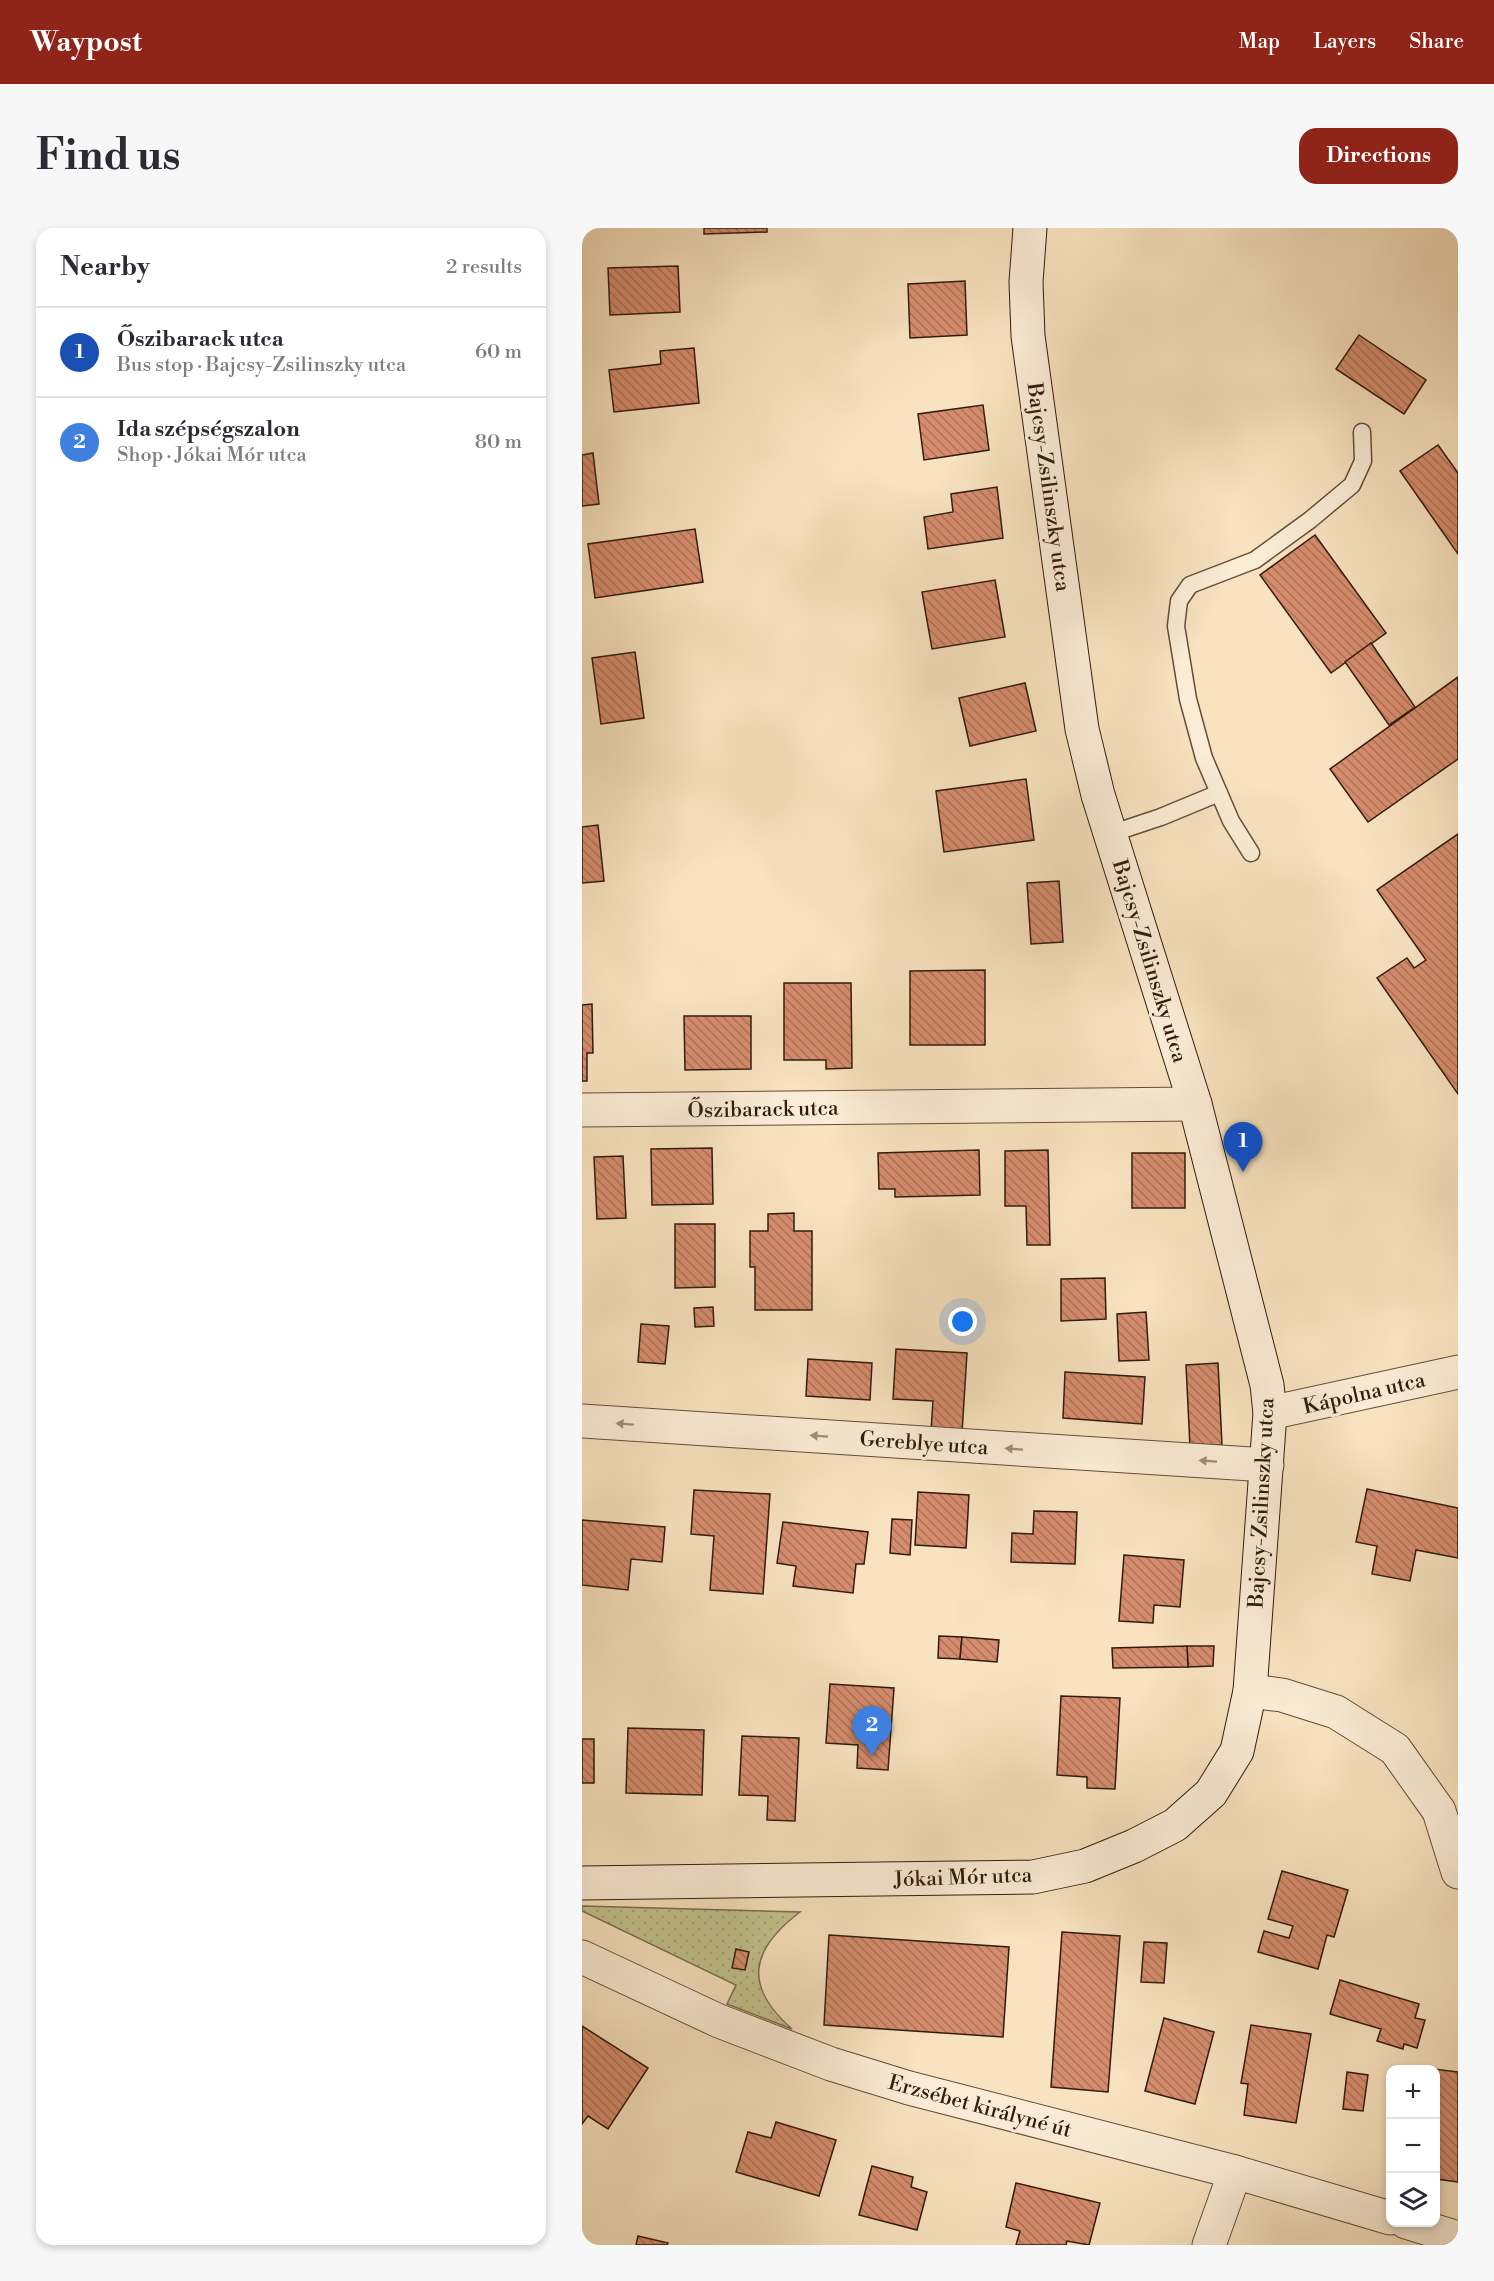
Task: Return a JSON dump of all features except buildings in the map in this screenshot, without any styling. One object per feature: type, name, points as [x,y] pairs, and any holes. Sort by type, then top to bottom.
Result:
[{"type":"street","name":"Bajcsy-Zsilinszky utca","points":[[1030,228],[1026,282],[1028,336],[1082,729],[1110,834],[1195,1104],[1261,1356],[1270,1413],[1250,1691]]},
{"type":"street","name":"Őszibarack utca","points":[[582,1110],[1195,1104]]},
{"type":"street","name":"Kápolna utca","points":[[1270,1413],[1458,1371]]},
{"type":"street","name":"Gereblye utca","points":[[582,1421],[1267,1465]]},
{"type":"street","points":[[1250,1691],[1282,1695],[1336,1712],[1395,1749],[1439,1811],[1458,1872]]},
{"type":"street","name":"Jókai Mór utca","points":[[582,1883],[1033,1877],[1084,1866],[1134,1846],[1175,1825],[1210,1793],[1237,1751],[1250,1691]]},
{"type":"street","name":"Erzsébet királyné út","points":[[582,1958],[719,2021],[831,2064],[909,2088],[1235,2172],[1386,2217]]},
{"type":"street","points":[[1209,2245],[1235,2172]]},
{"type":"street","points":[[1420,2227],[1458,2238]]},
{"type":"lane","points":[[1251,853],[1231,821],[1204,758],[1188,699],[1176,626],[1179,601],[1190,585],[1255,560],[1310,520],[1352,485],[1364,461],[1362,432]]},
{"type":"lane","points":[[1110,834],[1161,817],[1219,793]]},
{"type":"shaded area","points":[[582,1906],[800,1912],[771,1940],[763,1954],[759,1969],[760,1983],[766,1998],[776,2013],[792,2029],[727,2004],[736,1985],[582,1911]]},
{"type":"place","name":"Őszibarack utca","points":[[1243,1172]]},
{"type":"place","name":"Ida szépségszalon","points":[[872,1756]]}]
